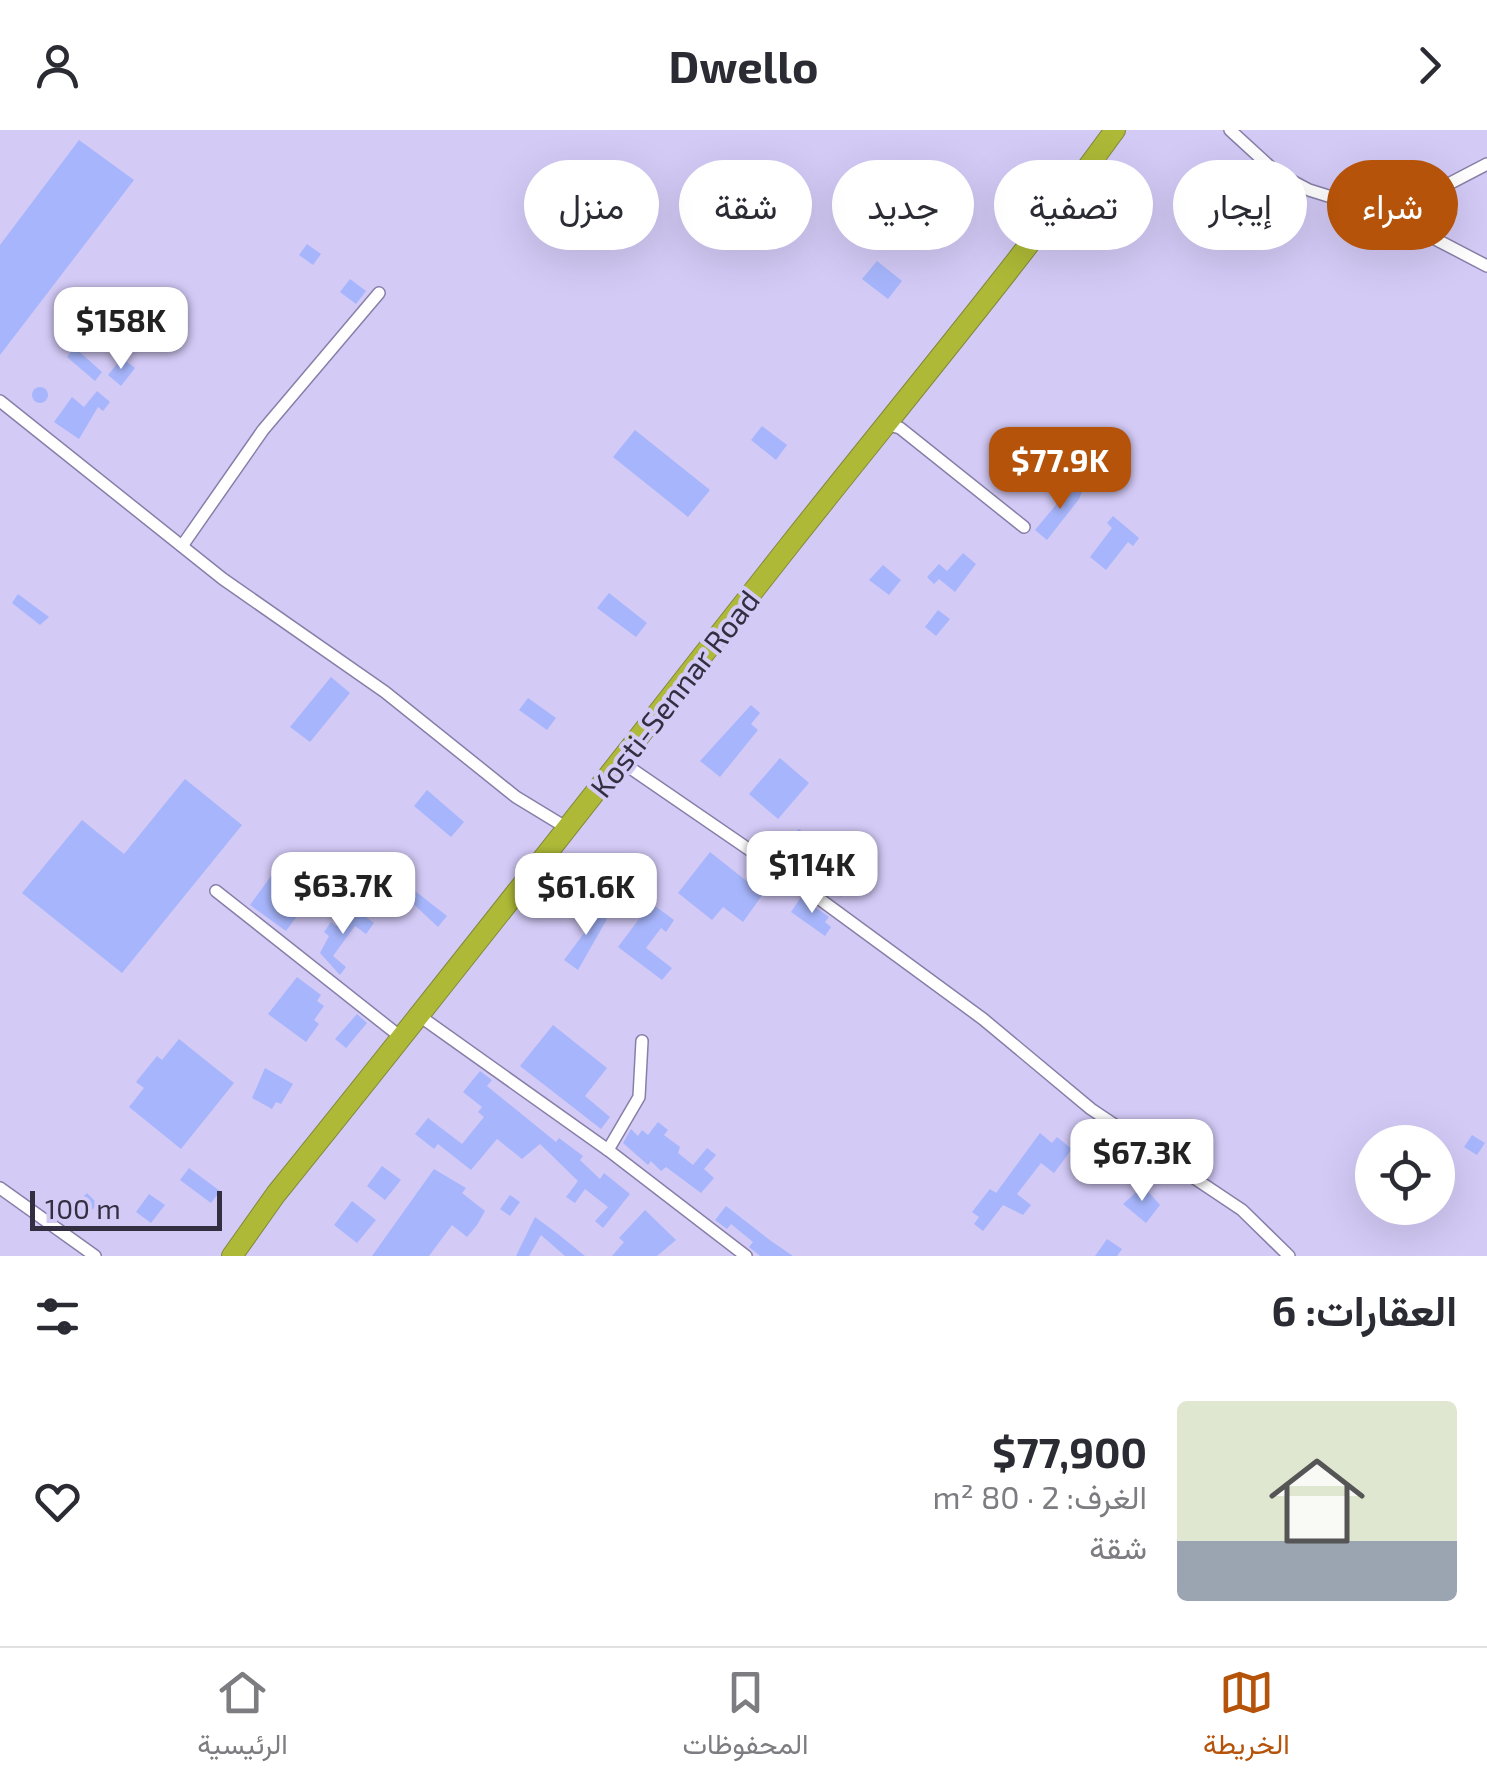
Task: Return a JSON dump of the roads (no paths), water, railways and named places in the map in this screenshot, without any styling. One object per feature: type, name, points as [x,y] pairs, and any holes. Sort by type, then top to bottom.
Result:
[{"type":"highway","name":"Kosti-Sennar Road","points":[[232,1256],[886,424],[1024,256],[1115,130]]},
{"type":"street","points":[[1230,130],[1276,173],[1327,196]]},
{"type":"street","points":[[1458,179],[1487,164]]},
{"type":"street","points":[[1456,250],[1487,266]]},
{"type":"street","points":[[182,546],[263,430],[379,293]]},
{"type":"street","points":[[0,401],[182,546],[385,692],[464,759],[567,828]]},
{"type":"street","points":[[886,424],[900,428],[1024,527]]},
{"type":"street","points":[[622,763],[905,961],[1091,1109],[1242,1210],[1289,1256]]},
{"type":"street","points":[[216,891],[402,1038]]},
{"type":"street","points":[[421,1017],[608,1150],[746,1256]]},
{"type":"street","points":[[608,1150],[639,1097],[642,1041]]},
{"type":"street","points":[[0,1188],[95,1256]]}]
